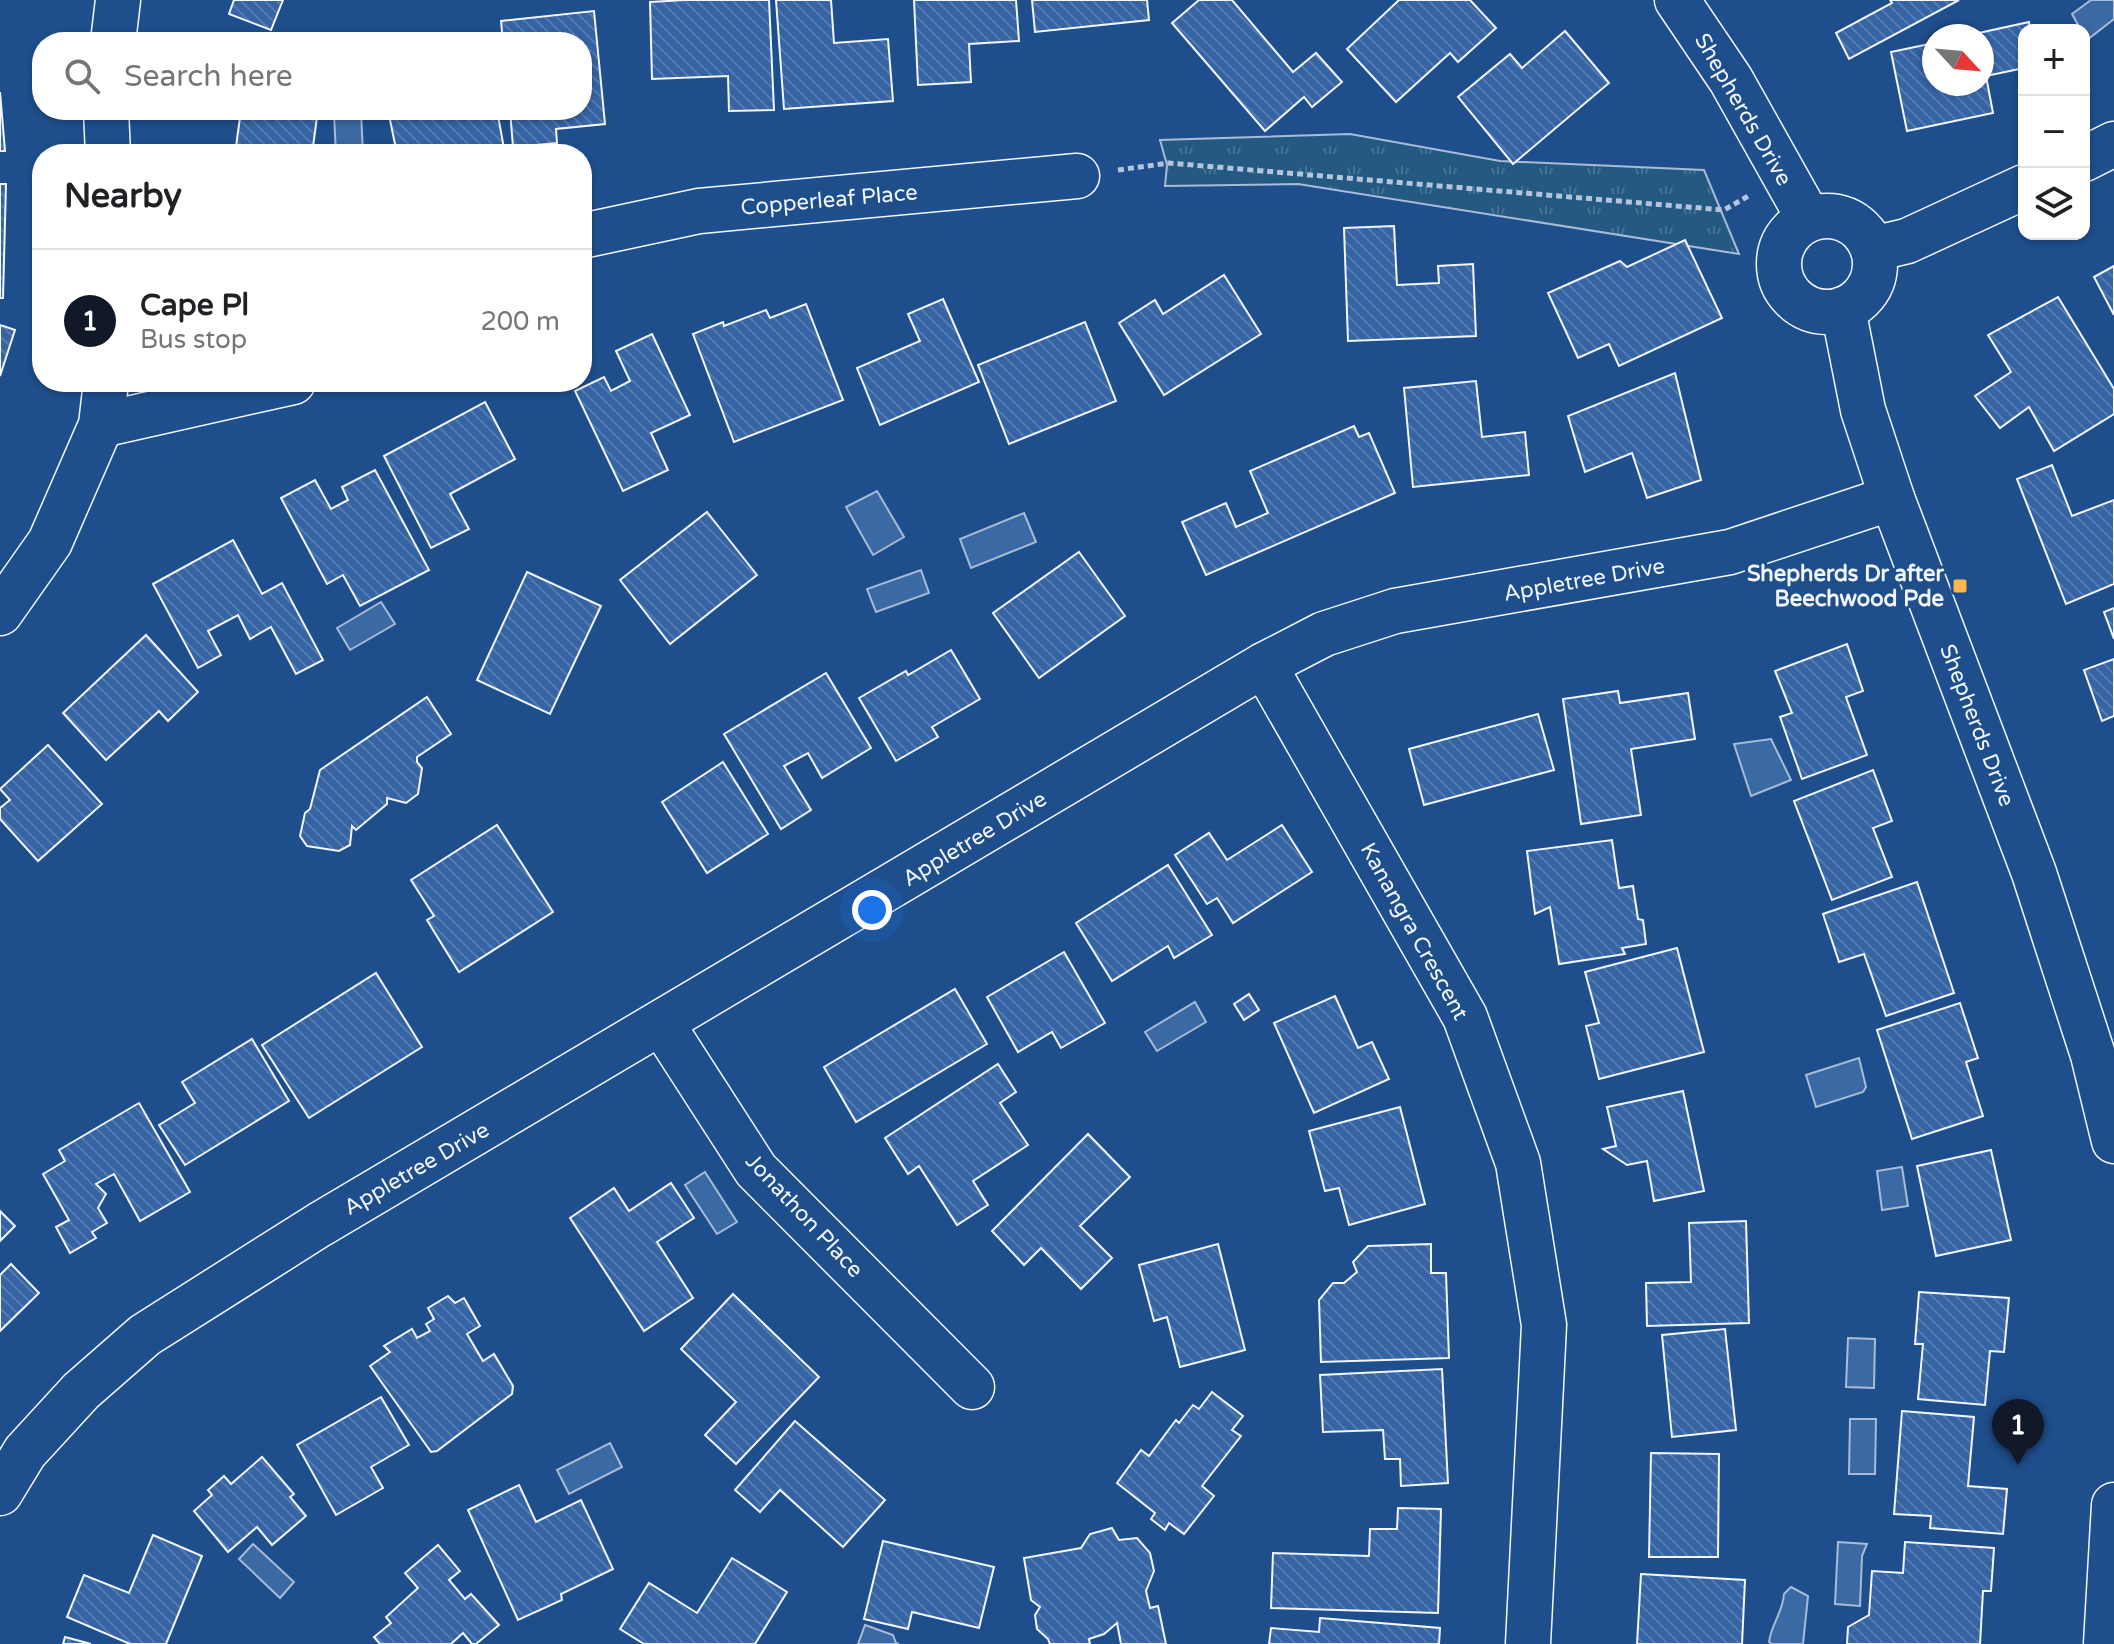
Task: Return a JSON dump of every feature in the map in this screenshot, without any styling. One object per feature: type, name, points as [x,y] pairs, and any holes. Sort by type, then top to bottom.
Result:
[{"type":"street","points":[[114,32],[118,0]]},
{"type":"street","name":"Shepherds Drive","points":[[1677,0],[1731,80],[1809,219]]},
{"type":"street","points":[[106,120],[108,144]]},
{"type":"street","points":[[2090,156],[2114,144]]},
{"type":"street","name":"Copperleaf Place","points":[[592,234],[699,211],[1077,176]]},
{"type":"street","points":[[1873,249],[1907,241],[2018,190]]},
{"type":"street","points":[[1825,216],[1854,224],[1866,235],[1873,249],[1873,278],[1867,291],[1857,302],[1843,309],[1827,312],[1811,309],[1797,301],[1786,289],[1780,273],[1780,257],[1785,241],[1809,219],[1825,216]]},
{"type":"street","name":"Shepherds Drive","points":[[1843,309],[1863,410],[1892,498],[2034,873],[2093,1055],[2114,1141]]},
{"type":"street","points":[[0,613],[50,542],[101,425],[105,392]]},
{"type":"street","points":[[101,425],[248,392]]},
{"type":"street","name":"Appletree Drive","points":[[0,1493],[25,1452],[81,1391],[145,1335],[319,1225],[1264,665],[1324,634],[1395,611],[1730,552],[1892,498]]},
{"type":"street","name":"Kanangra Crescent","points":[[1264,665],[1465,1017],[1518,1163],[1544,1325],[1528,1644]]},
{"type":"street","name":"Jonathon Place","points":[[662,1024],[756,1170],[972,1387]]},
{"type":"street","points":[[2106,1644],[2114,1505]]},
{"type":"path","points":[[1077,176],[1169,163],[1724,210],[1784,176]]},
{"type":"green space","points":[[1350,134],[1500,161],[1704,170],[1739,254],[1298,184],[1165,186],[1167,165],[1160,140]]},
{"type":"shaded area","points":[[2091,0],[2114,0],[2114,19],[2090,38],[2090,24],[2078,24],[2072,14]]},
{"type":"shaded area","points":[[334,120],[361,120],[363,144],[336,144]]},
{"type":"shaded area","points":[[877,491],[904,537],[873,555],[846,507]]},
{"type":"shaded area","points":[[1024,513],[1036,542],[971,568],[960,539]]},
{"type":"shaded area","points":[[921,570],[929,593],[876,612],[867,589]]},
{"type":"shaded area","points":[[381,602],[395,624],[350,650],[337,628]]},
{"type":"shaded area","points":[[1771,739],[1791,780],[1751,796],[1734,744]]},
{"type":"shaded area","points":[[1195,1002],[1206,1022],[1157,1051],[1145,1032]]},
{"type":"shaded area","points":[[1859,1058],[1866,1087],[1863,1092],[1816,1107],[1806,1075]]},
{"type":"shaded area","points":[[1902,1167],[1908,1206],[1882,1210],[1877,1171]]},
{"type":"shaded area","points":[[705,1172],[737,1222],[717,1234],[685,1185]]},
{"type":"shaded area","points":[[1848,1338],[1875,1339],[1874,1388],[1846,1387]]},
{"type":"shaded area","points":[[1850,1419],[1876,1419],[1875,1474],[1849,1474]]},
{"type":"shaded area","points":[[610,1443],[622,1467],[569,1494],[557,1470]]},
{"type":"shaded area","points":[[1838,1542],[1867,1544],[1862,1556],[1860,1606],[1835,1604]]},
{"type":"shaded area","points":[[253,1544],[294,1582],[280,1598],[239,1559]]},
{"type":"shaded area","points":[[1791,1587],[1808,1596],[1803,1644],[1772,1644],[1769,1642],[1770,1636],[1784,1594]]},
{"type":"shaded area","points":[[865,1625],[893,1635],[899,1644],[858,1644]]},
{"type":"building","points":[[234,0],[283,0],[271,30],[229,14]]},
{"type":"building","points":[[769,0],[774,110],[729,111],[728,76],[652,79],[650,2]]},
{"type":"building","points":[[776,0],[831,0],[834,43],[888,39],[893,101],[784,109]]},
{"type":"building","points":[[914,0],[1016,0],[1019,41],[969,44],[971,82],[918,85]]},
{"type":"building","points":[[1032,0],[1147,0],[1149,20],[1035,32]]},
{"type":"building","points":[[1199,0],[1232,0],[1293,72],[1316,53],[1342,82],[1312,107],[1304,97],[1265,131],[1172,23]]},
{"type":"building","points":[[1399,0],[1470,0],[1496,28],[1458,62],[1450,53],[1396,102],[1347,49]]},
{"type":"building","points":[[1890,0],[1959,0],[1849,59],[1836,33],[1892,3]]},
{"type":"building","points":[[594,11],[605,124],[556,129],[557,143],[513,144],[511,120],[592,120],[592,32],[502,32],[501,21]]},
{"type":"building","points":[[2018,24],[2018,69],[1994,74],[1994,30]]},
{"type":"building","points":[[1565,31],[1609,83],[1513,164],[1458,97],[1510,54],[1522,68]]},
{"type":"building","points":[[1922,46],[1922,96],[1990,96],[1993,113],[1907,131],[1891,52]]},
{"type":"building","points":[[0,92],[5,151],[0,151]]},
{"type":"building","points":[[240,120],[317,120],[313,144],[236,144]]},
{"type":"building","points":[[390,120],[499,120],[503,144],[395,144]]},
{"type":"building","points":[[0,184],[6,184],[3,298],[0,298]]},
{"type":"building","points":[[1394,226],[1397,285],[1439,283],[1438,266],[1473,264],[1476,336],[1348,341],[1344,228]]},
{"type":"building","points":[[1685,240],[1722,318],[1619,366],[1609,344],[1578,358],[1548,293],[1620,261],[1627,267]]},
{"type":"building","points":[[2114,266],[2114,315],[2094,277]]},
{"type":"building","points":[[1224,275],[1261,334],[1164,395],[1119,323],[1155,300],[1163,314]]},
{"type":"building","points":[[2058,297],[2114,389],[2114,414],[2054,451],[2029,407],[2000,428],[1975,396],[2011,372],[1988,335]]},
{"type":"building","points":[[943,299],[979,382],[880,425],[857,368],[920,341],[908,314]]},
{"type":"building","points":[[806,304],[843,400],[734,442],[693,334],[766,310],[770,318]]},
{"type":"building","points":[[1085,322],[1116,401],[1009,444],[978,365]]},
{"type":"building","points":[[0,325],[15,330],[0,376]]},
{"type":"building","points":[[652,334],[690,415],[651,433],[668,470],[623,491],[575,392],[592,392],[592,383],[604,377],[611,391],[630,381],[616,351]]},
{"type":"building","points":[[1675,373],[1701,480],[1647,498],[1632,453],[1585,472],[1568,416]]},
{"type":"building","points":[[1476,381],[1482,437],[1525,432],[1529,475],[1413,487],[1404,388]]},
{"type":"building","points":[[485,402],[515,459],[450,494],[469,529],[431,548],[384,456]]},
{"type":"building","points":[[1354,426],[1359,437],[1369,433],[1395,493],[1206,575],[1182,522],[1226,503],[1236,527],[1268,513],[1250,471]]},
{"type":"building","points":[[2052,465],[2072,516],[2114,500],[2114,584],[2066,604],[2017,479]]},
{"type":"building","points":[[375,470],[429,570],[360,606],[343,575],[327,584],[281,498],[315,480],[331,509],[348,500],[342,487]]},
{"type":"building","points":[[707,512],[757,575],[670,644],[620,580]]},
{"type":"building","points":[[233,540],[262,594],[282,583],[323,660],[296,674],[271,627],[250,639],[238,615],[208,631],[221,655],[198,668],[153,584]]},
{"type":"building","points":[[1079,552],[1125,616],[1039,678],[993,613]]},
{"type":"building","points":[[527,572],[601,606],[550,714],[477,680]]},
{"type":"building","points":[[2114,608],[2114,639],[2104,612]]},
{"type":"building","points":[[146,635],[198,692],[168,721],[159,711],[106,760],[63,713]]},
{"type":"building","points":[[1847,644],[1863,691],[1846,697],[1867,755],[1802,779],[1780,717],[1792,713],[1775,671]]},
{"type":"building","points":[[951,650],[980,699],[932,727],[938,737],[896,761],[859,698]]},
{"type":"building","points":[[2114,659],[2114,716],[2102,721],[2084,670]]},
{"type":"building","points":[[826,673],[871,748],[822,778],[808,753],[784,766],[811,810],[781,829],[724,734]]},
{"type":"building","points":[[1618,691],[1620,703],[1688,693],[1695,739],[1631,749],[1641,815],[1581,824],[1563,699]]},
{"type":"building","points":[[427,697],[451,734],[417,757],[422,768],[418,794],[406,803],[387,798],[387,804],[356,830],[352,826],[350,845],[339,851],[307,846],[300,836],[320,770]]},
{"type":"building","points":[[1538,714],[1554,770],[1424,805],[1409,749]]},
{"type":"building","points":[[48,745],[102,804],[38,861],[0,819],[0,808],[10,800],[0,789]]},
{"type":"building","points":[[723,762],[768,834],[707,873],[662,802]]},
{"type":"building","points":[[1873,770],[1892,821],[1873,828],[1892,877],[1832,900],[1794,801]]},
{"type":"building","points":[[497,825],[553,912],[459,972],[427,920],[434,916],[411,880]]},
{"type":"building","points":[[1282,825],[1312,872],[1233,923],[1217,898],[1207,904],[1175,855],[1209,833],[1227,860]]},
{"type":"building","points":[[1612,840],[1619,888],[1633,886],[1646,944],[1622,948],[1625,954],[1559,964],[1550,907],[1535,914],[1527,851]]},
{"type":"building","points":[[1168,865],[1212,935],[1174,958],[1168,946],[1112,981],[1076,923]]},
{"type":"building","points":[[1917,882],[1954,993],[1886,1016],[1864,954],[1839,962],[1823,914]]},
{"type":"building","points":[[1677,948],[1704,1052],[1599,1079],[1586,1026],[1599,1023],[1585,972]]},
{"type":"building","points":[[1064,952],[1105,1023],[1061,1048],[1052,1032],[1018,1052],[987,997]]},
{"type":"building","points":[[376,973],[422,1047],[309,1118],[262,1045]]},
{"type":"building","points":[[955,989],[987,1044],[856,1122],[824,1067]]},
{"type":"building","points":[[1249,994],[1259,1010],[1244,1020],[1234,1004]]},
{"type":"building","points":[[1335,996],[1358,1048],[1372,1042],[1389,1079],[1314,1113],[1274,1023]]},
{"type":"building","points":[[1960,1003],[1978,1058],[1966,1062],[1983,1116],[1912,1139],[1877,1030]]},
{"type":"building","points":[[252,1039],[289,1101],[185,1165],[159,1125],[195,1103],[182,1082]]},
{"type":"building","points":[[998,1064],[1016,1092],[1000,1103],[1028,1145],[973,1181],[988,1205],[957,1225],[919,1166],[908,1174],[885,1138]]},
{"type":"building","points":[[1683,1091],[1704,1191],[1654,1201],[1647,1161],[1627,1165],[1603,1149],[1616,1146],[1607,1107]]},
{"type":"building","points":[[139,1103],[190,1192],[140,1221],[114,1174],[96,1184],[106,1194],[98,1208],[107,1223],[92,1232],[96,1238],[70,1253],[56,1227],[69,1220],[43,1174],[65,1161],[59,1150]]},
{"type":"building","points":[[1400,1107],[1425,1204],[1349,1225],[1339,1188],[1325,1191],[1309,1131]]},
{"type":"building","points":[[1088,1134],[1130,1177],[1080,1226],[1112,1258],[1081,1289],[1041,1248],[1024,1265],[992,1231]]},
{"type":"building","points":[[1991,1150],[2011,1240],[1936,1256],[1917,1166]]},
{"type":"building","points":[[671,1183],[694,1218],[657,1242],[693,1298],[644,1331],[570,1218],[614,1188],[629,1211]]},
{"type":"building","points":[[0,1211],[15,1226],[0,1241]]},
{"type":"building","points":[[1746,1221],[1749,1323],[1647,1326],[1646,1283],[1691,1282],[1689,1223]]},
{"type":"building","points":[[1218,1244],[1245,1350],[1180,1367],[1167,1317],[1154,1321],[1139,1265]]},
{"type":"building","points":[[1431,1244],[1431,1273],[1446,1273],[1449,1358],[1321,1362],[1319,1300],[1333,1283],[1344,1283],[1357,1272],[1353,1262],[1368,1246]]},
{"type":"building","points":[[11,1264],[39,1293],[0,1331],[0,1275]]},
{"type":"building","points":[[1919,1292],[2009,1298],[2004,1352],[1990,1351],[1985,1405],[1918,1399],[1923,1344],[1915,1344]]},
{"type":"building","points":[[733,1294],[819,1377],[736,1464],[705,1435],[736,1402],[681,1349]]},
{"type":"building","points":[[448,1296],[455,1303],[464,1298],[480,1326],[467,1334],[483,1361],[494,1354],[513,1386],[512,1394],[437,1451],[431,1452],[370,1366],[390,1352],[384,1346],[412,1329],[417,1338],[430,1331],[426,1324],[434,1319],[428,1308]]},
{"type":"building","points":[[1725,1329],[1736,1430],[1672,1437],[1662,1335]]},
{"type":"building","points":[[1442,1369],[1448,1483],[1401,1486],[1400,1459],[1385,1459],[1383,1430],[1323,1432],[1320,1375]]},
{"type":"building","points":[[1212,1392],[1243,1416],[1232,1430],[1241,1436],[1202,1486],[1214,1496],[1184,1534],[1169,1523],[1165,1530],[1151,1519],[1155,1513],[1117,1483],[1141,1450],[1149,1456],[1176,1420],[1179,1423],[1193,1405],[1199,1409]]},
{"type":"building","points":[[381,1397],[409,1445],[371,1467],[383,1488],[336,1515],[297,1445]]},
{"type":"building","points":[[1902,1411],[1974,1417],[1968,1486],[2007,1489],[2003,1534],[1930,1528],[1931,1516],[1894,1514]]},
{"type":"building","points":[[795,1421],[885,1500],[843,1547],[780,1490],[760,1512],[735,1490]]},
{"type":"building","points":[[1651,1453],[1719,1454],[1718,1557],[1649,1557]]},
{"type":"building","points":[[262,1457],[294,1494],[290,1497],[306,1516],[272,1545],[257,1527],[228,1552],[194,1511],[212,1495],[208,1490],[224,1476],[231,1484]]},
{"type":"building","points":[[519,1485],[536,1522],[581,1500],[613,1569],[561,1594],[562,1600],[518,1620],[468,1510]]},
{"type":"building","points":[[1398,1508],[1441,1509],[1438,1613],[1271,1608],[1273,1553],[1369,1556],[1370,1529],[1397,1529]]},
{"type":"building","points":[[1112,1528],[1119,1540],[1137,1538],[1150,1553],[1154,1571],[1146,1591],[1150,1608],[1158,1606],[1166,1644],[1121,1644],[1117,1623],[1104,1634],[1089,1639],[1090,1644],[1050,1644],[1037,1629],[1035,1615],[1040,1607],[1031,1600],[1024,1558],[1081,1548],[1090,1534]]},
{"type":"building","points":[[153,1535],[202,1556],[166,1644],[130,1644],[67,1617],[84,1575],[129,1593]]},
{"type":"building","points":[[883,1541],[994,1567],[979,1628],[912,1612],[908,1629],[864,1619]]},
{"type":"building","points":[[1905,1542],[1994,1548],[1991,1591],[1983,1591],[1980,1644],[1847,1644],[1848,1627],[1869,1615],[1872,1571],[1903,1573]]},
{"type":"building","points":[[438,1545],[460,1571],[449,1580],[465,1599],[471,1594],[499,1625],[476,1644],[472,1644],[463,1633],[451,1644],[380,1644],[374,1637],[391,1623],[386,1617],[418,1588],[405,1573]]},
{"type":"building","points":[[732,1558],[787,1592],[755,1644],[644,1644],[620,1629],[649,1583],[697,1613]]},
{"type":"building","points":[[1641,1574],[1745,1580],[1742,1644],[1637,1644]]},
{"type":"building","points":[[1320,1618],[1440,1628],[1439,1644],[1269,1644],[1271,1628],[1319,1632]]},
{"type":"building","points":[[65,1637],[91,1644],[63,1644]]},
{"type":"place","name":"Shepherds Dr after Beechwood Pde","points":[[1960,586]]},
{"type":"place","name":"Cape Pl","points":[[2018,1465]]}]
